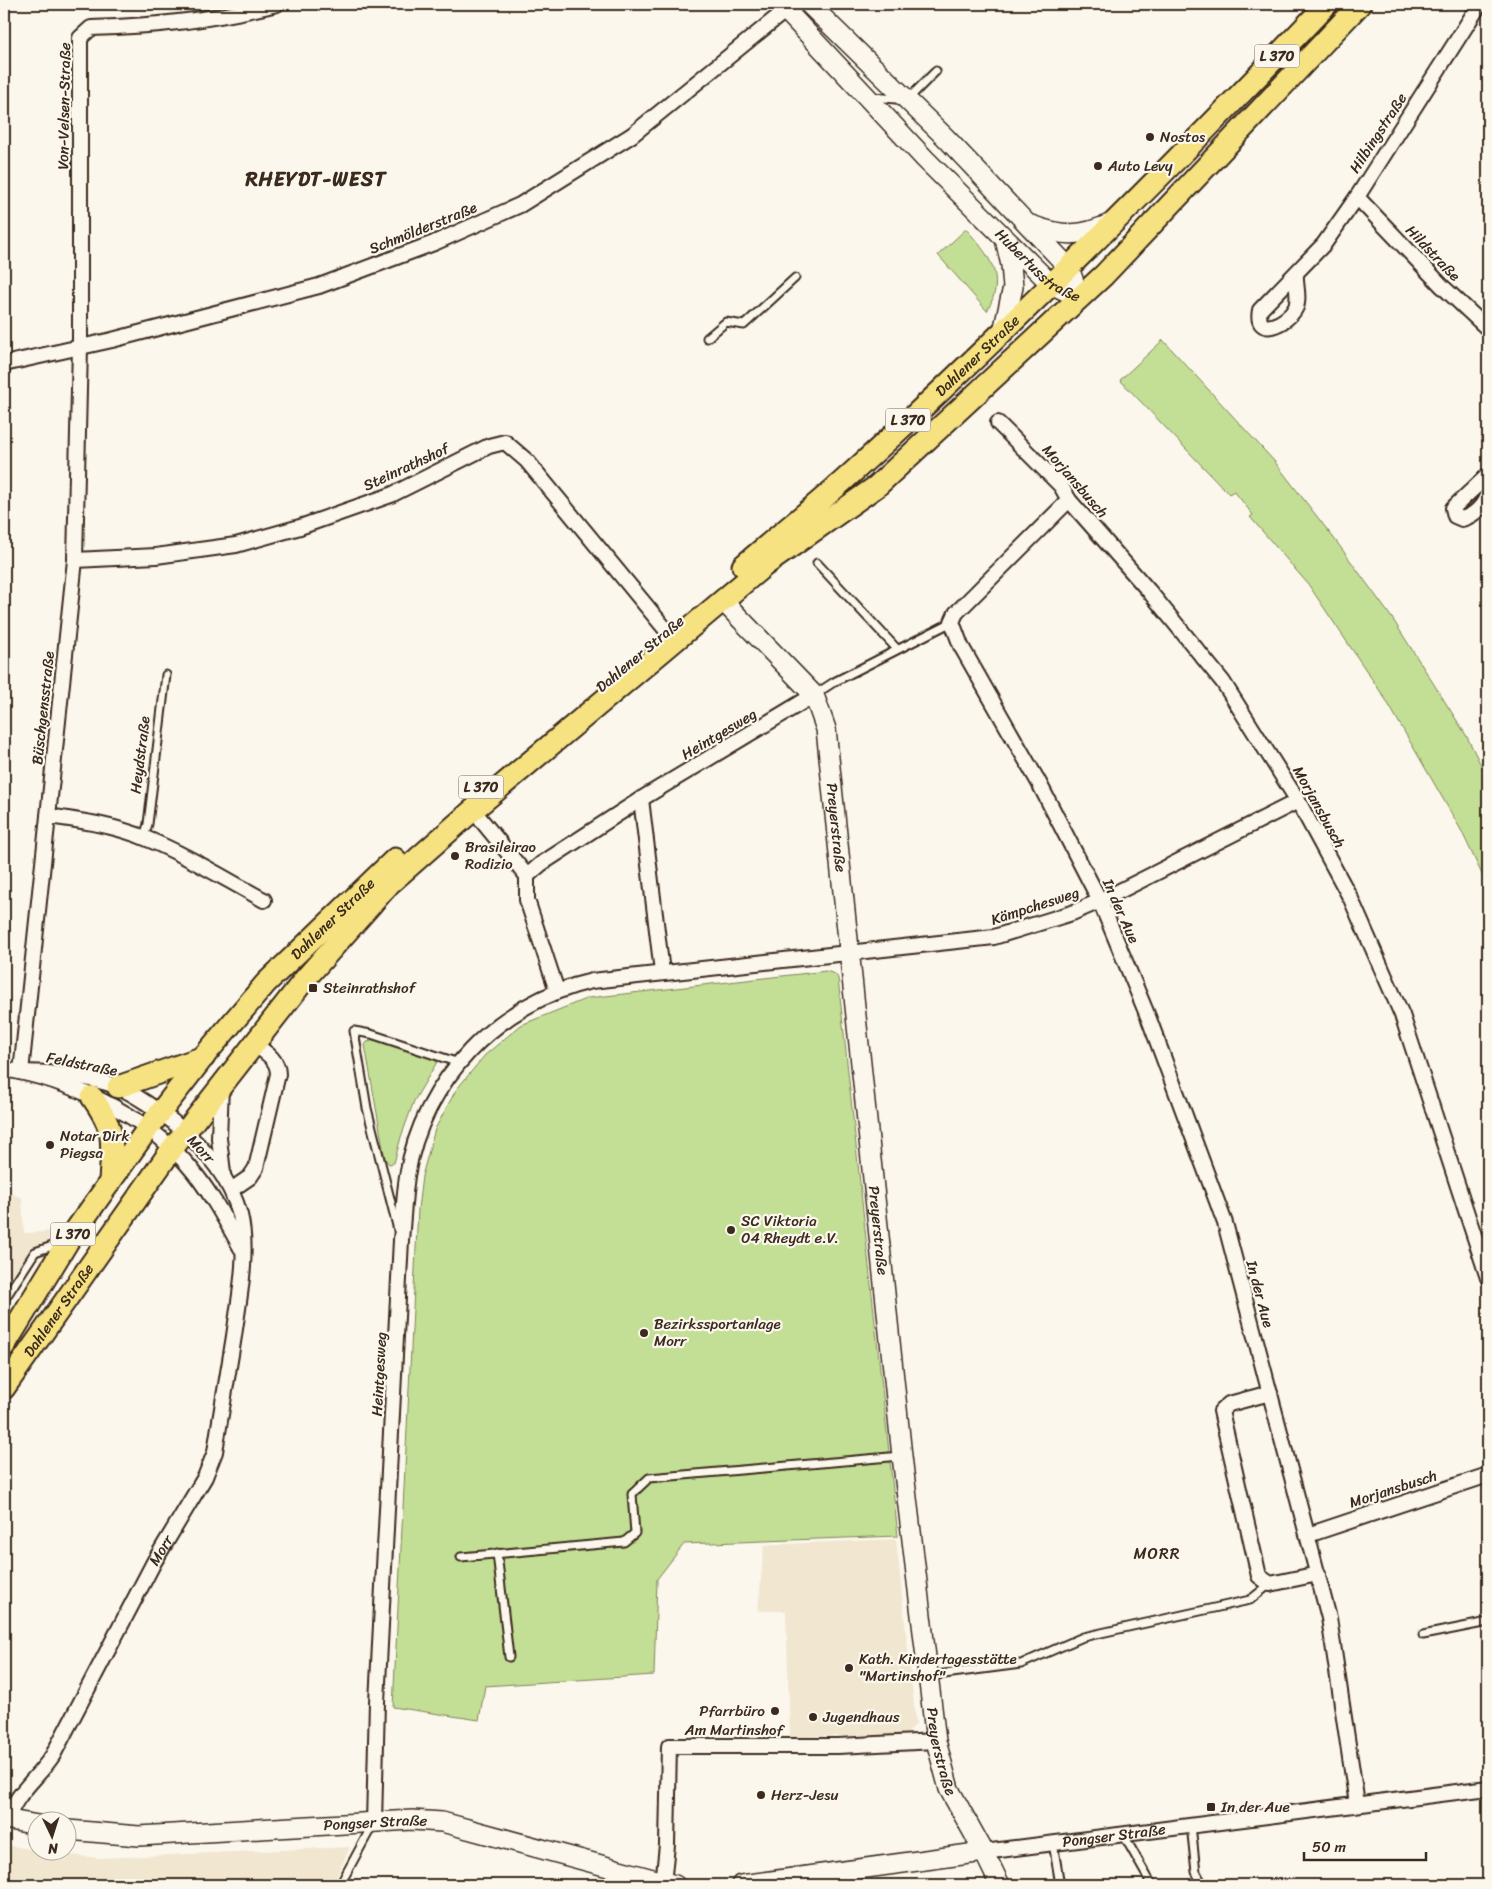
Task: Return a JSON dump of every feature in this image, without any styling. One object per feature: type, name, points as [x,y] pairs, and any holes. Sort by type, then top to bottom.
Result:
[{"type":"main road","name":"Hubertusstraße","points":[[809,4],[907,100],[1069,268],[1080,298]]},
{"type":"main road","name":"Dahlener Straße","points":[[4,1346],[68,1241],[110,1182],[204,1056],[266,983],[402,852],[667,631],[851,474],[1069,268],[1327,4]]},
{"type":"main road","name":"Dahlener Straße","points":[[4,1388],[172,1149],[305,979],[390,883],[473,810],[765,565],[877,486],[1080,298],[1146,231],[1360,4]]},
{"type":"main road","name":"Hubertusstraße","points":[[788,6],[866,96],[925,159],[1051,284],[1080,298]]},
{"type":"main road","points":[[1028,224],[1051,232],[1073,235],[1094,231],[1116,221]]},
{"type":"main road","points":[[1003,332],[1013,287],[1006,239]]},
{"type":"main road","name":"Preyerstraße","points":[[723,601],[814,695],[826,729],[848,954],[902,1456],[936,1741],[950,1789],[1000,1885]]},
{"type":"main road","points":[[118,1087],[204,1056]]},
{"type":"main road","points":[[92,1097],[104,1115],[112,1135],[110,1182]]},
{"type":"main road","points":[[6,1819],[28,1823]]},
{"type":"main road","name":"Pongser Straße","points":[[78,1831],[139,1836],[412,1820],[442,1822],[613,1878],[669,1885]]},
{"type":"main road","name":"Pongser Straße","points":[[741,1885],[984,1852]]},
{"type":"street","name":"Von-Velsen-Straße","points":[[80,347],[80,38],[91,28],[155,26],[226,17],[277,4]]},
{"type":"street","name":"Hilbingstraße","points":[[1296,275],[1324,244],[1357,197],[1480,4]]},
{"type":"street","name":"Schmölderstraße","points":[[4,364],[80,347],[319,286],[434,243],[520,205],[632,135],[788,6]]},
{"type":"street","name":"Hildstraße","points":[[1357,197],[1442,286],[1488,329]]},
{"type":"street","name":"Büschgensstraße","points":[[21,1072],[75,560],[80,347]]},
{"type":"street","name":"Morjansbusch","points":[[998,423],[1061,486],[1068,500],[1149,591],[1223,682],[1298,801],[1351,899],[1402,1015],[1488,1278]]},
{"type":"street","name":"Steinrathshof","points":[[75,560],[156,556],[236,545],[300,527],[392,495],[489,446],[505,442],[527,461],[667,631]]},
{"type":"street","points":[[1488,475],[1453,508],[1454,516],[1462,519],[1472,515],[1483,505],[1488,492]]},
{"type":"street","points":[[952,622],[956,612],[1068,500]]},
{"type":"street","name":"In der Aue","points":[[952,622],[961,646],[1034,775],[1100,902],[1150,1019],[1225,1223],[1331,1625],[1357,1804]]},
{"type":"street","name":"Heintgesweg","points":[[527,876],[541,864],[641,799],[814,695]]},
{"type":"street","points":[[641,799],[662,972]]},
{"type":"street","name":"Kämpchesweg","points":[[848,954],[994,937],[1072,913],[1100,902],[1298,801]]},
{"type":"street","points":[[473,810],[527,876],[527,900],[557,991]]},
{"type":"street","points":[[48,816],[99,824],[144,837],[188,857],[264,900]]},
{"type":"street","name":"Heintgesweg","points":[[374,1823],[377,1702],[401,1240],[407,1175],[416,1142],[431,1105],[459,1063],[479,1040],[503,1020],[557,991],[592,981],[662,972],[848,954]]},
{"type":"street","points":[[231,1190],[250,1176],[256,1168],[278,1074],[278,1068],[274,1060],[254,1044]]},
{"type":"street","name":"Feldstraße","points":[[4,1068],[75,1089],[155,1120]]},
{"type":"street","name":"Feldstraße","points":[[21,1072],[44,1072],[118,1087],[155,1120]]},
{"type":"street","points":[[221,1087],[219,1138],[223,1174]]},
{"type":"street","name":"Morr","points":[[155,1120],[172,1149],[203,1185],[242,1251]]},
{"type":"street","name":"Morr","points":[[6,1819],[15,1801],[43,1770],[53,1755],[154,1562],[205,1477],[215,1452],[242,1285],[240,1216],[223,1174],[202,1148],[186,1132],[155,1120]]},
{"type":"street","points":[[1270,1393],[1229,1404],[1222,1409],[1221,1414],[1259,1576],[1270,1584],[1318,1574]]},
{"type":"street","name":"Morjansbusch","points":[[1308,1535],[1488,1475]]},
{"type":"street","name":"Am Martinshof","points":[[669,1885],[667,1845],[669,1746],[838,1746],[936,1741]]},
{"type":"street","name":"Pongser Straße","points":[[984,1852],[1488,1788]]},
{"type":"lane","points":[[866,96],[907,100],[936,72]]},
{"type":"lane","points":[[708,338],[726,322],[744,325],[795,278]]},
{"type":"lane","points":[[817,563],[896,649]]},
{"type":"lane","points":[[814,695],[896,649],[952,622]]},
{"type":"lane","name":"Heydstraße","points":[[144,837],[148,824],[166,675]]},
{"type":"lane","points":[[401,1240],[385,1187],[354,1031],[372,1034],[459,1063]]},
{"type":"lane","points":[[4,1300],[35,1252],[68,1241]]},
{"type":"lane","points":[[461,1557],[624,1542],[635,1533],[632,1494],[649,1478],[902,1456]]},
{"type":"lane","points":[[498,1553],[509,1657]]},
{"type":"lane","points":[[927,1676],[1020,1664],[1083,1637],[1159,1618],[1250,1600],[1270,1584]]},
{"type":"lane","points":[[1423,1635],[1488,1622]]},
{"type":"lane","points":[[340,1885],[374,1823]]},
{"type":"lane","points":[[1191,1825],[1196,1872],[1204,1885]]},
{"type":"lane","points":[[1123,1834],[1152,1885]]},
{"type":"lane","points":[[1052,1843],[1060,1885]]},
{"type":"shaded area","points":[[4,1084],[6,1191],[22,1198],[24,1233],[57,1231],[4,1312]]},
{"type":"shaded area","name":"Kath. Kindertagesstätte \"Martinshof\"","points":[[896,1539],[916,1724],[906,1735],[790,1737],[786,1611],[758,1611],[764,1545]]},
{"type":"shaded area","points":[[4,1845],[28,1849],[28,1862],[78,1862],[78,1856],[100,1858],[350,1847],[333,1885],[4,1885]]},
{"type":"green space","points":[[966,229],[982,248],[993,267],[995,287],[993,298],[987,311],[938,255]]},
{"type":"green space","points":[[1163,340],[1274,461],[1336,541],[1392,618],[1466,735],[1488,779],[1488,887],[1461,830],[1386,700],[1308,584],[1250,517],[1253,515],[1234,491],[1229,494],[1120,380]]},
{"type":"green space","name":"Bezirkssportanlage Morr","points":[[826,971],[835,974],[838,978],[898,1536],[684,1544],[657,1579],[654,1675],[485,1686],[479,1720],[393,1707],[418,1209],[422,1176],[435,1129],[456,1090],[485,1055],[521,1025],[588,998]]},
{"type":"green space","points":[[378,1040],[433,1058],[437,1062],[414,1101],[394,1163],[389,1164],[385,1159],[365,1045],[367,1042]]},
{"type":"place","name":"Nostos","points":[[1150,137]]},
{"type":"place","name":"Auto Levy","points":[[1098,166]]},
{"type":"place","name":"Brasileirao Rodizio","points":[[455,856]]},
{"type":"place","name":"Steinrathshof","points":[[313,988]]},
{"type":"place","name":"Notar Dirk Piegsa","points":[[50,1145]]},
{"type":"place","name":"SC Viktoria 04 Rheydt e.V.","points":[[731,1230]]},
{"type":"place","name":"Bezirkssportanlage Morr","points":[[644,1333]]},
{"type":"place","name":"Kath. Kindertagesstätte \"Martinshof\"","points":[[849,1668]]},
{"type":"place","name":"Pfarrbüro","points":[[775,1711]]},
{"type":"place","name":"Jugendhaus","points":[[813,1717]]},
{"type":"place","name":"Herz-Jesu","points":[[761,1795]]},
{"type":"place","name":"In der Aue","points":[[1211,1807]]},
{"type":"district","name":"RHEYDT-WEST","points":[[316,179]]},
{"type":"district","name":"MORR","points":[[1157,1553]]}]
